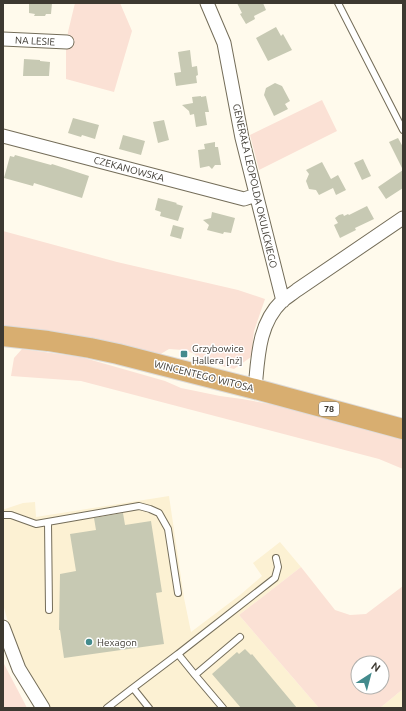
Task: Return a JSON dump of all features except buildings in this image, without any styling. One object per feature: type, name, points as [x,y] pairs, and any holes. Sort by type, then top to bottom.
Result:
[{"type":"main road","name":"WINCENTEGO WITOSA","points":[[3,336],[48,341],[118,354],[403,429]]},
{"type":"street","name":"GENERAŁA LEOPOLDA OKULICKIEGO","points":[[207,3],[224,43],[239,126],[283,301]]},
{"type":"street","name":"NA LESIE","points":[[3,39],[67,42]]},
{"type":"street","name":"CZEKANOWSKA","points":[[3,136],[244,198],[256,195]]},
{"type":"street","points":[[255,389],[261,336],[272,314],[283,301],[403,218]]},
{"type":"street","points":[[3,627],[19,669],[43,708]]},
{"type":"lane","points":[[338,3],[403,130]]},
{"type":"lane","points":[[3,515],[11,515],[36,524],[138,506],[150,508],[159,513],[168,529],[178,593]]},
{"type":"lane","points":[[48,522],[49,610]]},
{"type":"lane","points":[[107,708],[275,578],[278,567],[276,558]]},
{"type":"lane","points":[[195,675],[240,637]]},
{"type":"lane","points":[[178,654],[223,708]]},
{"type":"lane","points":[[133,688],[149,708]]},
{"type":"shaded area","points":[[75,3],[120,3],[132,31],[114,92],[66,79],[68,32]]},
{"type":"shaded area","points":[[322,100],[337,131],[259,170],[250,135]]},
{"type":"shaded area","points":[[3,231],[117,262],[238,290],[265,299],[254,331],[251,357],[234,369],[222,366],[183,350],[169,349],[159,355],[3,327]]},
{"type":"shaded area","points":[[22,349],[81,357],[165,381],[181,388],[287,407],[403,439],[403,469],[379,459],[81,381],[11,376],[14,358]]},
{"type":"shaded area","points":[[169,496],[184,598],[191,632],[240,595],[262,576],[253,563],[280,542],[301,567],[239,615],[319,708],[49,708],[19,653],[3,604],[3,509],[23,503],[35,502],[36,517]]},
{"type":"shaded area","points":[[301,567],[335,610],[350,615],[366,614],[403,586],[403,689],[380,708],[319,708],[239,615]]},
{"type":"shaded area","points":[[3,662],[24,702],[27,708],[3,708]]},
{"type":"shaded area","points":[[403,689],[403,708],[380,708]]},
{"type":"place","name":"Grzybowice Hallera [nż]","points":[[184,354]]},
{"type":"place","name":"Hexagon","points":[[89,642]]}]
